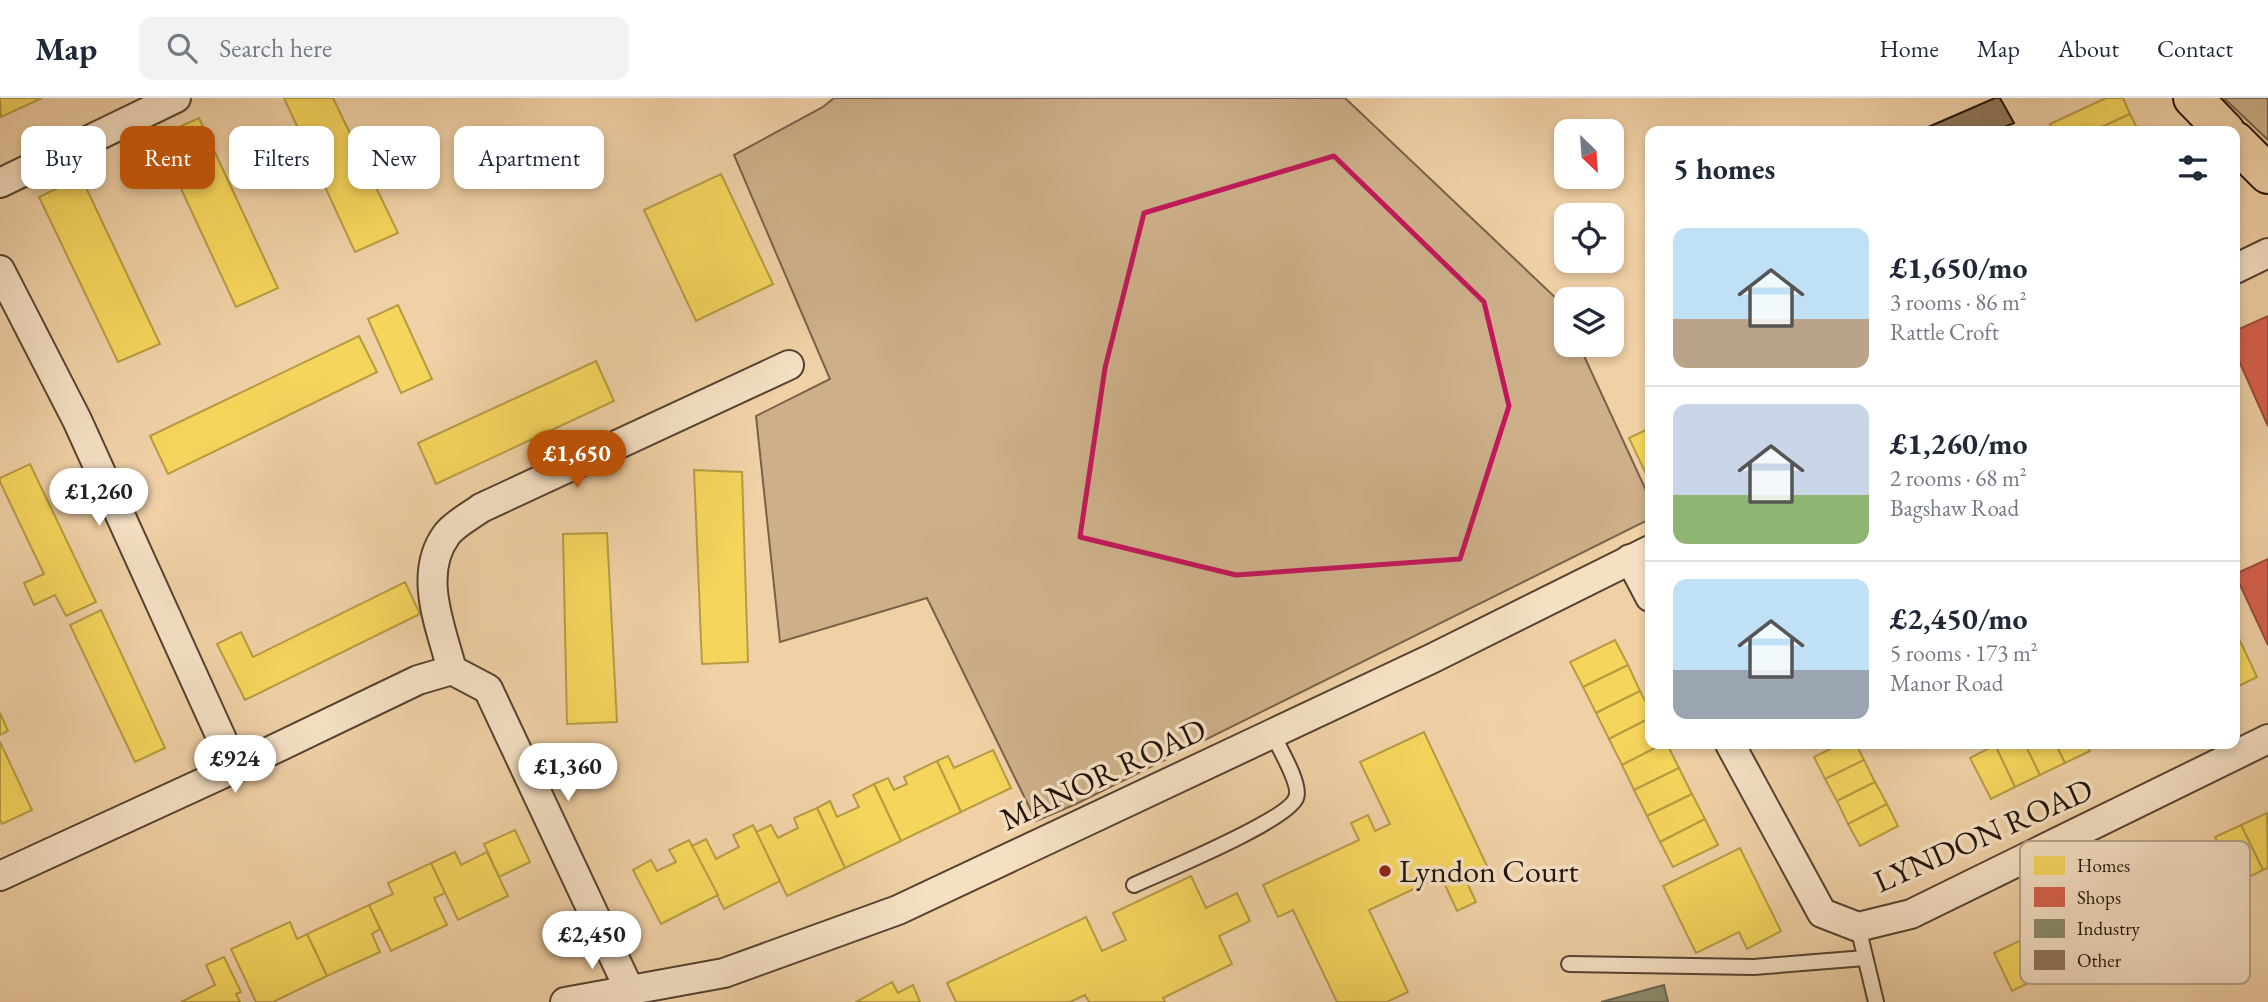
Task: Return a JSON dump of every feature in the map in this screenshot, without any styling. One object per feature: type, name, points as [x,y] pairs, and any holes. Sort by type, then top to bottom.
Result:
[{"type":"main road","points":[[2193,98],[2220,126]]},
{"type":"main road","points":[[2240,146],[2268,174]]},
{"type":"street","points":[[0,183],[177,98]]},
{"type":"street","points":[[2240,267],[2268,253]]},
{"type":"street","points":[[0,270],[78,420],[235,768]]},
{"type":"street","points":[[452,670],[431,586],[435,555],[448,533],[481,508],[789,365]]},
{"type":"street","points":[[1640,555],[1645,576]]},
{"type":"street","name":"MANOR ROAD","points":[[565,1002],[724,973],[898,910],[1433,658],[1640,555]]},
{"type":"street","points":[[0,876],[418,680],[452,670],[488,689],[629,989]]},
{"type":"street","name":"LYNDON ROAD","points":[[2060,841],[2268,739]]},
{"type":"street","name":"LYNDON ROAD","points":[[1733,749],[1822,913],[1858,927],[1911,914],[2020,861]]},
{"type":"lane","points":[[1135,885],[1266,823],[1292,804],[1297,797],[1297,787],[1272,733]]},
{"type":"lane","points":[[1858,927],[1876,1002]]},
{"type":"lane","points":[[1569,964],[1754,967],[1865,958]]},
{"type":"highlighted area","points":[[1334,156],[1484,302],[1509,406],[1460,559],[1236,575],[1080,537],[1105,368],[1144,213]]},
{"type":"shaded area","points":[[834,98],[1345,98],[1554,296],[1554,357],[1585,357],[1645,488],[1645,521],[1076,804],[1036,821],[927,598],[780,642],[756,416],[830,379],[734,155],[823,107]]},
{"type":"shaded area","points":[[2224,98],[2268,98],[2268,140],[2226,100]]},
{"type":"building: Homes","points":[[0,98],[42,98],[1,117]]},
{"type":"building: Homes","points":[[284,98],[333,98],[348,129],[348,189],[377,189],[398,233],[355,252],[326,189],[334,189],[334,126],[297,126]]},
{"type":"building: Homes","points":[[2106,98],[2123,98],[2130,114],[2104,126],[2050,124]]},
{"type":"building: Homes","points":[[2130,114],[2136,126],[2104,126]]},
{"type":"building: Homes","points":[[199,118],[203,126],[181,126]]},
{"type":"building: Homes","points":[[215,152],[229,183],[229,189],[232,189],[278,288],[236,307],[181,189],[215,189]]},
{"type":"building: Homes","points":[[721,174],[773,284],[696,321],[644,210]]},
{"type":"building: Homes","points":[[56,189],[87,189],[160,344],[118,362],[39,197]]},
{"type":"building: Homes","points":[[398,305],[432,379],[401,393],[368,319]]},
{"type":"building: Homes","points":[[359,336],[377,372],[168,474],[150,436]]},
{"type":"building: Homes","points":[[596,361],[614,401],[436,484],[418,443]]},
{"type":"building: Homes","points":[[1645,430],[1645,472],[1629,438]]},
{"type":"building: Homes","points":[[30,464],[96,602],[66,616],[55,595],[34,605],[24,583],[44,574],[0,482],[0,478]]},
{"type":"building: Homes","points":[[694,470],[742,472],[748,662],[702,664]]},
{"type":"building: Homes","points":[[607,533],[617,722],[567,724],[563,534]]},
{"type":"building: Homes","points":[[405,582],[420,614],[245,700],[217,644],[241,632],[253,657]]},
{"type":"building: Homes","points":[[101,610],[165,748],[135,762],[70,625]]},
{"type":"building: Homes","points":[[1615,640],[1628,665],[1583,687],[1570,662]]},
{"type":"building: Homes","points":[[2240,641],[2257,677],[2240,686]]},
{"type":"building: Homes","points":[[1628,665],[1640,691],[1596,713],[1583,687]]},
{"type":"building: Homes","points":[[1640,691],[1645,700],[1645,721],[1609,739],[1596,713]]},
{"type":"building: Homes","points":[[0,713],[8,731],[0,735]]},
{"type":"building: Homes","points":[[1645,721],[1645,749],[1653,749],[1622,765],[1609,739]]},
{"type":"building: Homes","name":"Lyndon Court","points":[[1424,732],[1487,866],[1464,876],[1476,902],[1457,911],[1441,876],[1369,910],[1408,992],[1387,1002],[1337,1002],[1293,910],[1278,917],[1263,885],[1359,840],[1351,823],[1368,815],[1375,831],[1390,824],[1360,762]]},
{"type":"building: Homes","points":[[0,742],[32,810],[2,824],[0,820]]},
{"type":"building: Homes","points":[[1653,749],[1670,749],[1679,768],[1634,790],[1622,765]]},
{"type":"building: Homes","points":[[1830,749],[1858,749],[1864,760],[1825,779],[1814,757]]},
{"type":"building: Homes","points":[[1987,749],[1997,749],[2015,787],[1991,799],[1970,758]]},
{"type":"building: Homes","points":[[1997,749],[2027,749],[2040,775],[2015,787]]},
{"type":"building: Homes","points":[[2027,749],[2058,749],[2065,763],[2040,775]]},
{"type":"building: Homes","points":[[2058,749],[2090,751],[2065,763]]},
{"type":"building: Homes","points":[[993,750],[1011,788],[961,812],[937,761],[948,756],[954,768]]},
{"type":"building: Homes","points":[[1864,760],[1875,782],[1837,801],[1825,779]]},
{"type":"building: Homes","points":[[937,761],[961,812],[901,841],[874,784],[888,778],[894,790],[907,784],[904,777]]},
{"type":"building: Homes","points":[[1679,768],[1692,794],[1647,816],[1634,790]]},
{"type":"building: Homes","points":[[1875,782],[1887,804],[1848,824],[1837,801]]},
{"type":"building: Homes","points":[[874,784],[901,841],[845,868],[817,808],[830,801],[837,817],[859,807],[853,795]]},
{"type":"building: Homes","points":[[1692,794],[1705,819],[1660,842],[1647,816]]},
{"type":"building: Homes","points":[[1887,804],[1898,826],[1860,846],[1848,824]]},
{"type":"building: Homes","points":[[817,808],[845,868],[787,896],[756,832],[771,825],[778,838],[798,828],[794,818]]},
{"type":"building: Homes","points":[[2267,813],[2268,868],[2263,870],[2241,825]]},
{"type":"building: Homes","points":[[1705,819],[1718,845],[1673,867],[1660,842]]},
{"type":"building: Homes","points":[[753,825],[780,881],[724,909],[692,846],[706,839],[716,859],[739,847],[733,835]]},
{"type":"building: Homes","points":[[2241,825],[2249,841],[2217,841],[2215,837]]},
{"type":"building: Homes","points":[[515,830],[530,862],[499,877],[484,844]]},
{"type":"building: Homes","points":[[689,840],[718,895],[661,924],[633,870],[651,860],[657,871],[676,862],[669,850]]},
{"type":"building: Homes","points":[[2250,843],[2263,870],[2250,876]]},
{"type":"building: Homes","name":"Lyndon Court","points":[[1740,848],[1781,931],[1747,949],[1739,932],[1696,953],[1663,886]]},
{"type":"building: Homes","points":[[455,852],[461,865],[487,852],[508,896],[458,920],[431,863]]},
{"type":"building: Homes","points":[[431,863],[445,893],[434,898],[447,925],[391,951],[369,905],[393,894],[388,883]]},
{"type":"building: Homes","points":[[1191,876],[1206,908],[1237,893],[1250,921],[1219,936],[1232,964],[1163,998],[1165,1002],[1089,1002],[1085,995],[1070,1002],[956,1002],[947,983],[1086,917],[1102,951],[1126,940],[1113,913]]},
{"type":"building: Homes","points":[[369,905],[380,929],[372,934],[380,952],[327,976],[307,934]]},
{"type":"building: Homes","points":[[290,922],[297,939],[307,934],[327,976],[273,1002],[256,1002],[231,949]]},
{"type":"building: Homes","points":[[2019,941],[2020,984],[2027,984],[2012,991],[1994,953]]},
{"type":"building: Homes","points":[[224,957],[241,992],[236,994],[240,1002],[181,1002],[215,985],[206,965]]},
{"type":"building: Homes","points":[[892,982],[898,993],[913,985],[920,1002],[856,1002]]},
{"type":"building: Shops","points":[[2268,316],[2268,426],[2240,363],[2240,329]]},
{"type":"building: Shops","points":[[2268,559],[2268,645],[2240,585],[2240,572]]},
{"type":"building: Industry","points":[[1664,985],[1668,1002],[1601,1002]]},
{"type":"building: Other","points":[[1995,98],[2000,98],[2014,123],[2007,126],[1931,126]]},
{"type":"place","name":"Lyndon Court","points":[[1385,871]]}]
